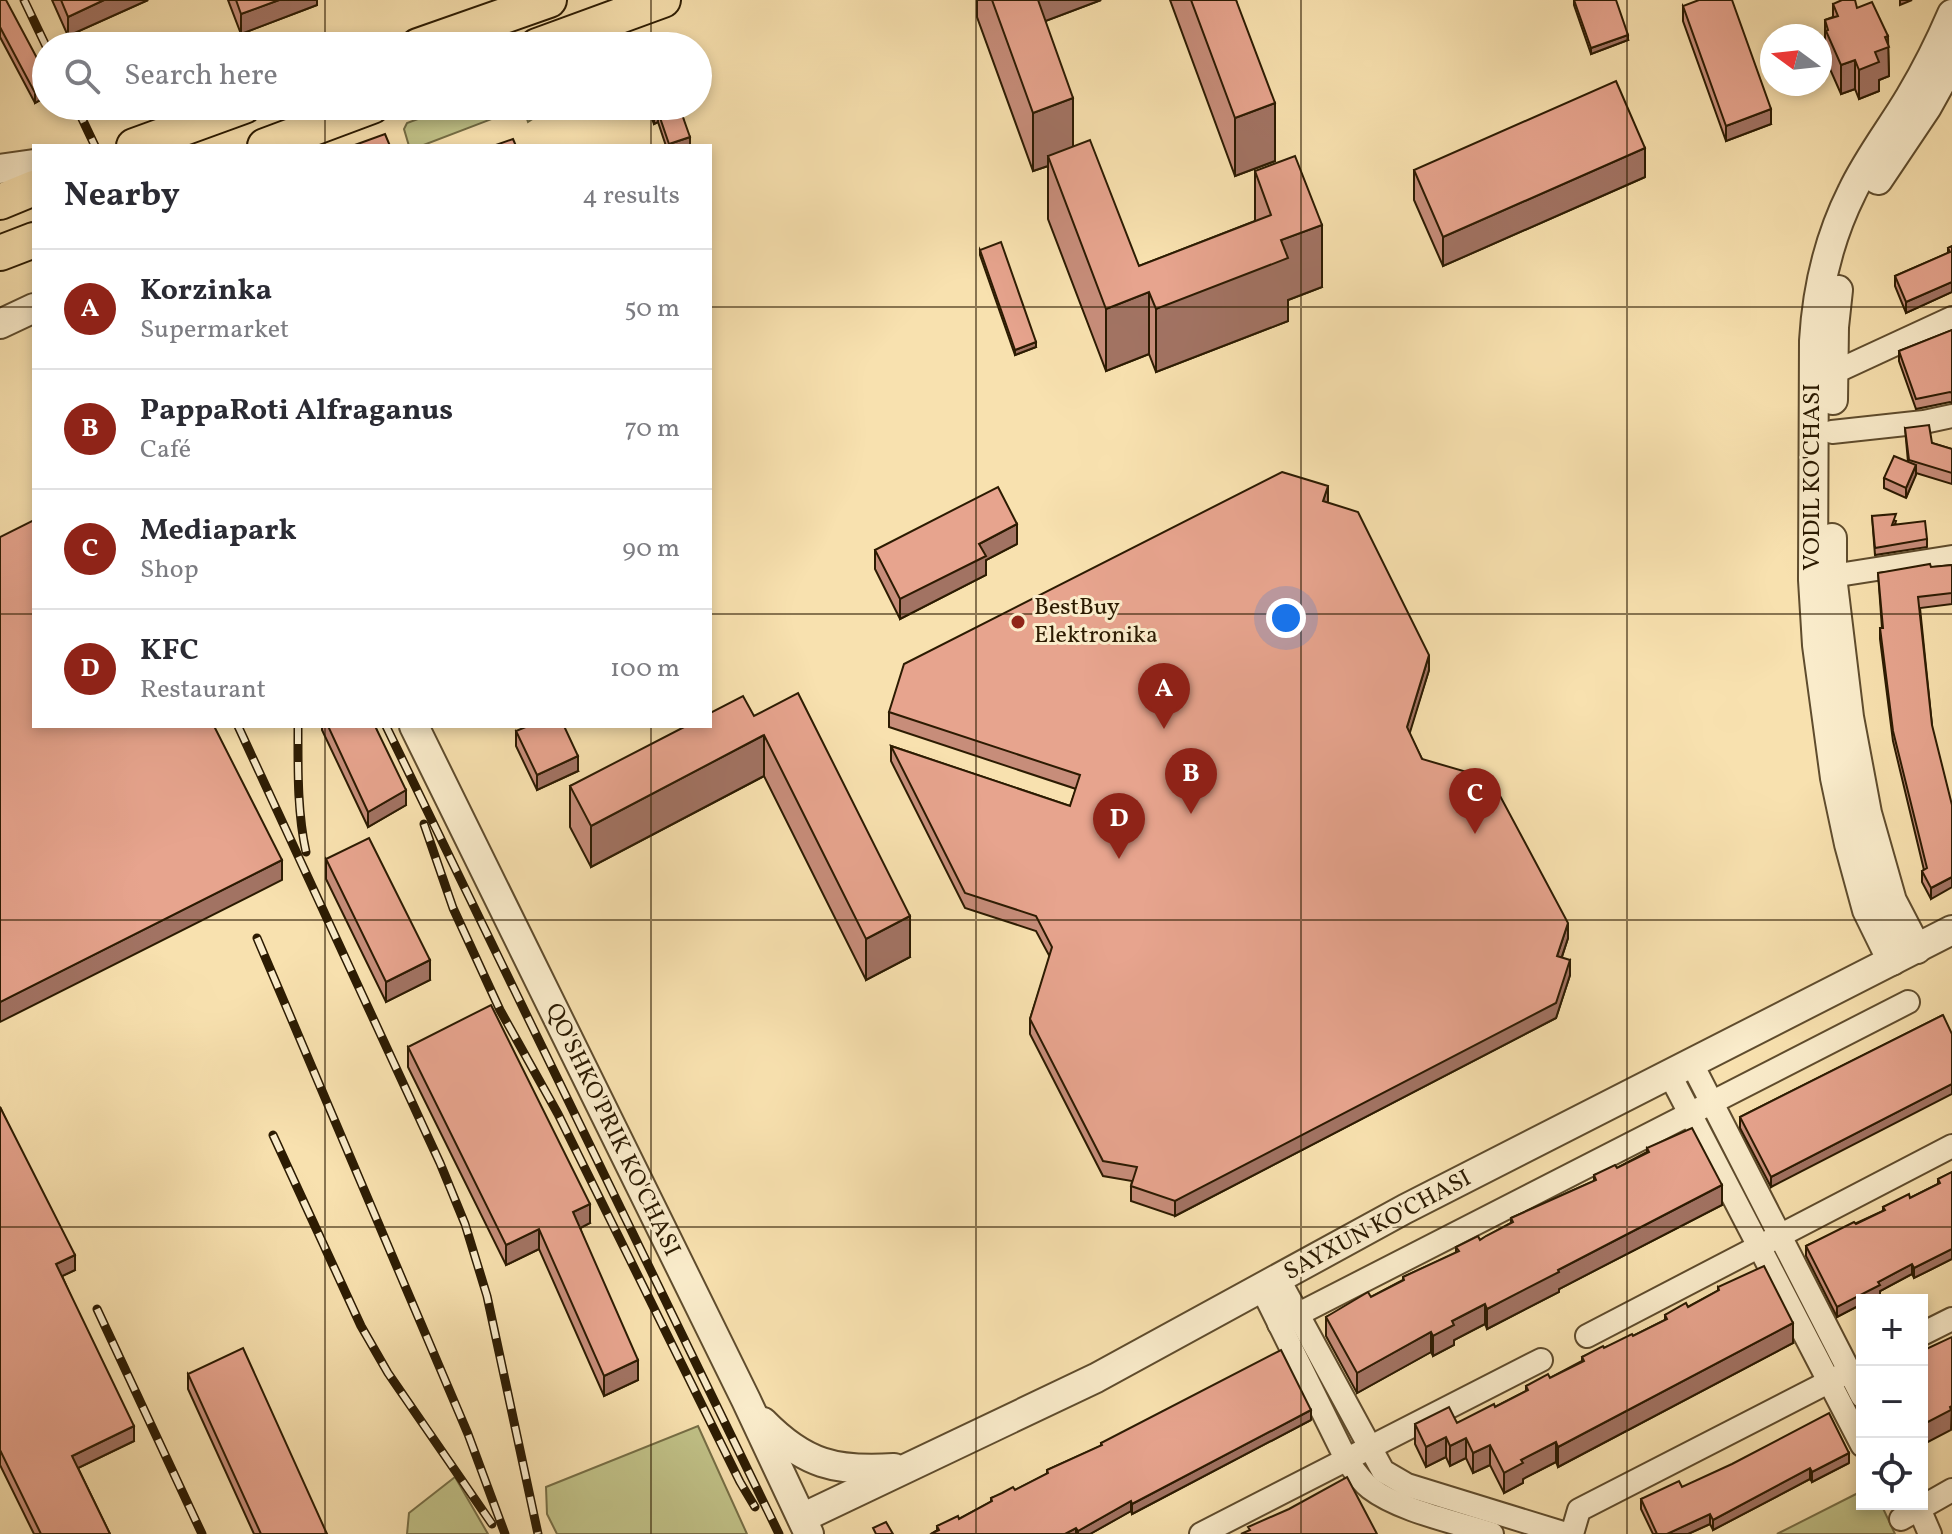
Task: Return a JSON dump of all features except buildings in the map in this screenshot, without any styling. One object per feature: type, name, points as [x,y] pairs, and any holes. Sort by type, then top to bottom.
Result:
[{"type":"main road","points":[[458,32],[549,0]]},
{"type":"main road","points":[[575,32],[663,0]]},
{"type":"main road","points":[[140,144],[206,120]]},
{"type":"main road","points":[[275,143],[335,120]]},
{"type":"main road","points":[[0,202],[32,189]]},
{"type":"main road","points":[[0,253],[32,241]]},
{"type":"street","name":"VODIL KO'CHASI","points":[[1905,955],[1867,910],[1835,778],[1817,645],[1813,580],[1814,341],[1825,266],[1850,195],[1877,146],[1910,97],[1952,14]]},
{"type":"street","name":"VODIL KO'CHASI","points":[[1905,955],[1867,813],[1849,717],[1832,576],[1836,305],[1849,239],[1872,190],[1927,107],[1952,62]]},
{"type":"street","points":[[0,169],[32,164]]},
{"type":"street","points":[[0,324],[32,309]]},
{"type":"street","name":"VODIL KO'CHASI","points":[[1833,373],[1952,318]]},
{"type":"street","points":[[1832,432],[1952,416]]},
{"type":"street","points":[[1832,576],[1952,557]]},
{"type":"street","name":"QO'SHKO'PRIK KO'CHASI","points":[[415,728],[805,1526]]},
{"type":"street","name":"SAYXUN KO'CHASI","points":[[805,1526],[907,1467],[1096,1378],[1405,1209],[1952,930]]},
{"type":"street","points":[[1289,1319],[1908,1002]]},
{"type":"street","points":[[1270,1283],[1383,1471],[1407,1485],[1569,1534],[1579,1510],[1856,1368],[1780,1235],[1712,1103],[1681,1069]]},
{"type":"street","points":[[1681,1069],[1690,1114],[1858,1438]]},
{"type":"street","points":[[1587,1336],[1952,1146]]},
{"type":"street","points":[[1289,1319],[1346,1459],[1370,1488],[1462,1529],[1492,1534]]},
{"type":"street","points":[[1928,1331],[1952,1319]]},
{"type":"street","points":[[1201,1534],[1541,1360]]},
{"type":"street","points":[[746,1400],[778,1437],[815,1462],[861,1469],[907,1467]]},
{"type":"street","points":[[1930,1534],[1908,1514],[1952,1490]]},
{"type":"green space","points":[[415,120],[489,120],[426,144],[408,144],[404,129],[407,123]]},
{"type":"green space","points":[[698,1426],[747,1534],[557,1534],[547,1514],[546,1487]]},
{"type":"green space","points":[[455,1477],[488,1534],[407,1534],[409,1513]]},
{"type":"green space","points":[[1856,1494],[1856,1510],[1884,1510],[1895,1534],[1777,1534]]},
{"type":"railway","points":[[24,0],[39,32]]},
{"type":"railway","points":[[83,120],[94,144]]},
{"type":"railway","points":[[239,728],[440,1163],[465,1224],[487,1296],[538,1534]]},
{"type":"railway","points":[[298,728],[298,774],[306,852]]},
{"type":"railway","points":[[387,728],[779,1534]]},
{"type":"railway","points":[[424,824],[453,908],[500,1010],[558,1114],[755,1507]]},
{"type":"railway","points":[[257,938],[468,1434],[505,1534]]},
{"type":"railway","points":[[273,1135],[361,1326],[388,1373],[492,1524]]},
{"type":"railway","points":[[97,1309],[202,1534]]},
{"type":"place","name":"BestBuy Elektronika","points":[[1018,622]]},
{"type":"place","name":"Korzinka","points":[[1164,729]]},
{"type":"place","name":"PappaRoti Alfraganus","points":[[1191,814]]},
{"type":"place","name":"Mediapark","points":[[1475,834]]},
{"type":"place","name":"KFC","points":[[1119,859]]}]
